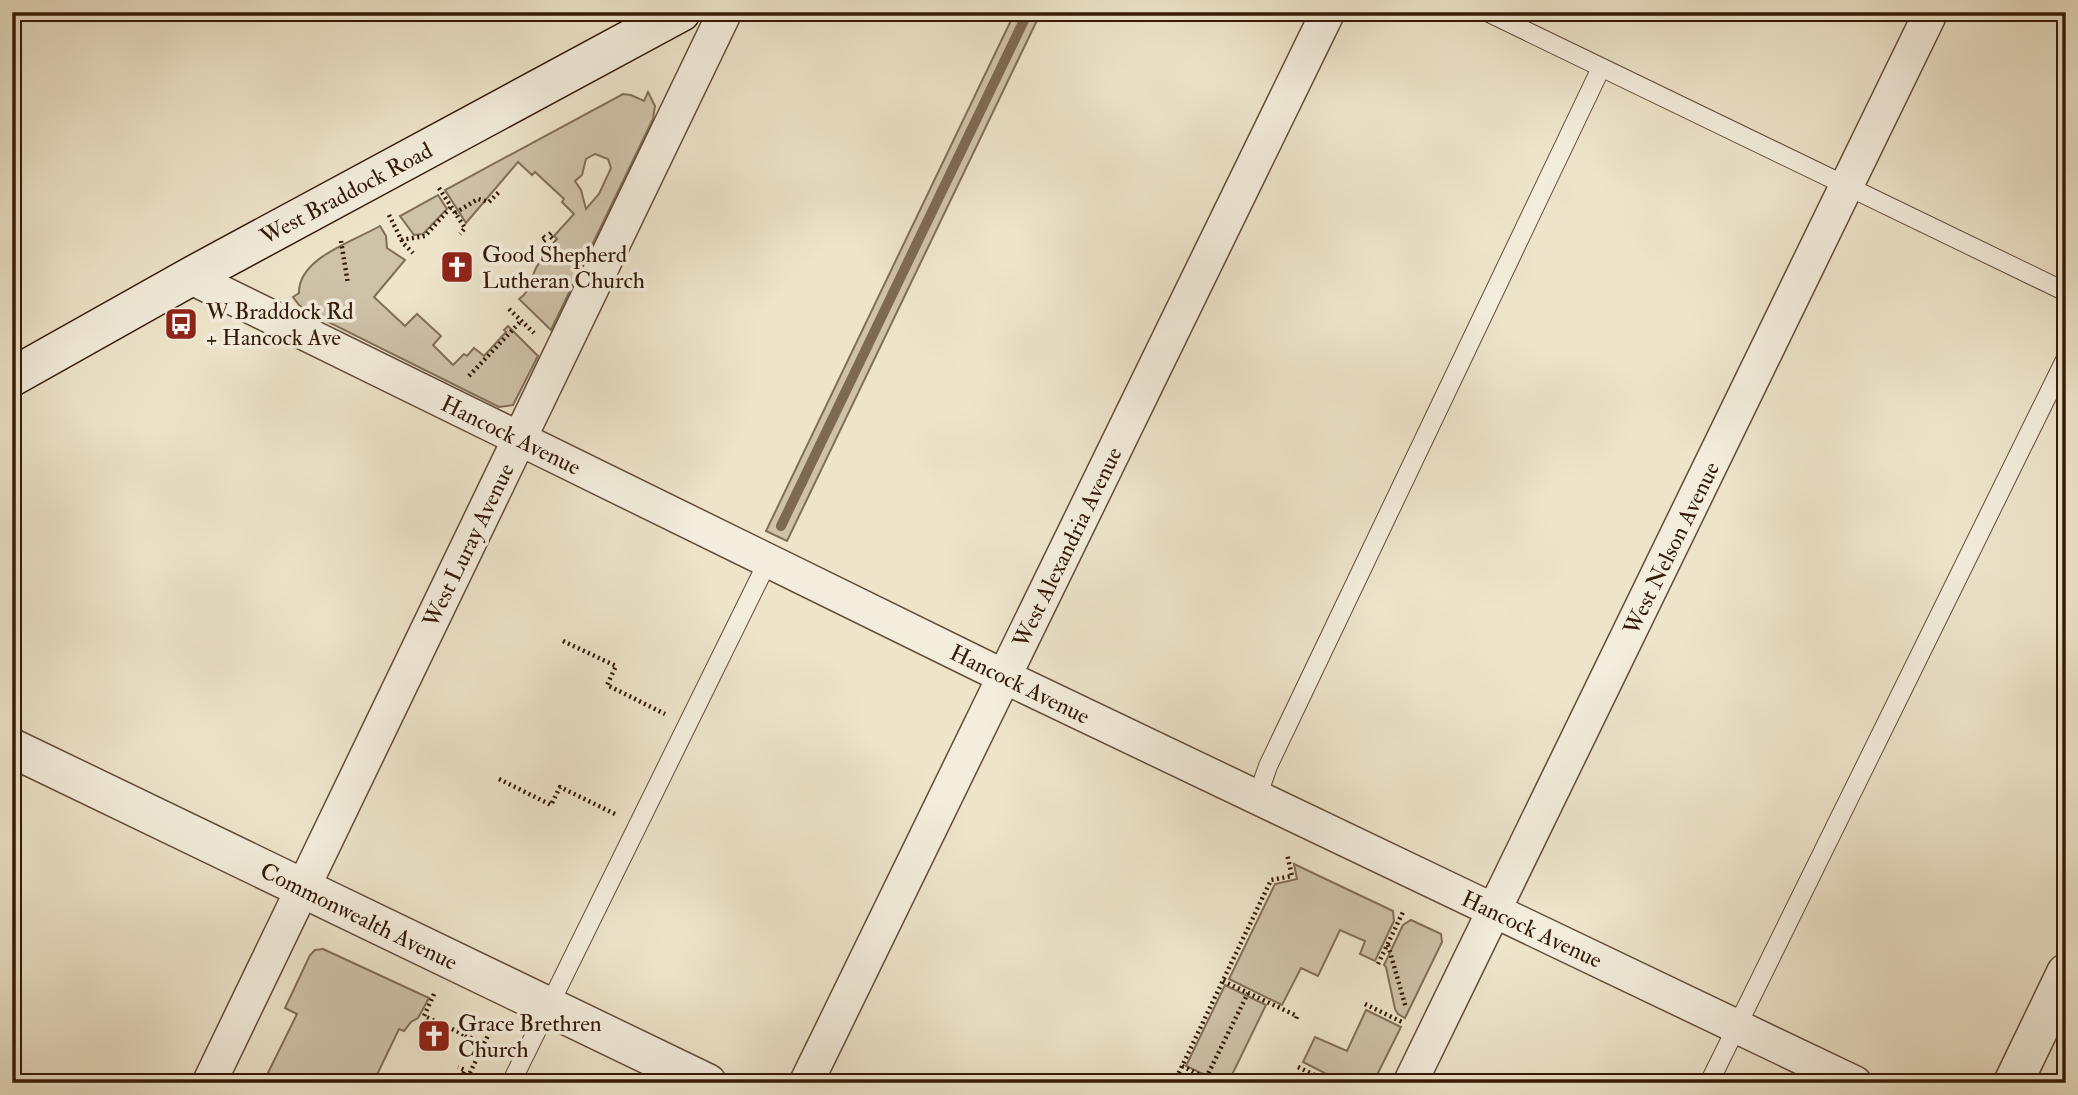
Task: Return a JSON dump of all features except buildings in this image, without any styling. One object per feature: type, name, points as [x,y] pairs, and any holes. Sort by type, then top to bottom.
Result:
[{"type":"street","name":"West Braddock Road","points":[[12,377],[190,277],[681,12]]},
{"type":"street","name":"West Luray Avenue","points":[[209,1083],[725,12]]},
{"type":"street","name":"West Alexandria Avenue","points":[[806,1083],[1328,12]]},
{"type":"street","name":"West Nelson Avenue","points":[[1410,1083],[1931,12]]},
{"type":"street","name":"Hancock Avenue","points":[[190,277],[1003,676],[1855,1083]]},
{"type":"street","name":"Commonwealth Avenue","points":[[12,748],[707,1083]]},
{"type":"street","points":[[2013,1083],[2066,973]]},
{"type":"lane","points":[[1487,12],[2066,292]]},
{"type":"lane","points":[[1257,798],[1274,754],[1601,68]]},
{"type":"lane","points":[[1709,1083],[2066,358]]},
{"type":"lane","points":[[511,1083],[768,561]]},
{"type":"path","points":[[439,188],[465,229],[460,234]]},
{"type":"path","points":[[455,213],[478,199],[489,202],[500,191]]},
{"type":"path","points":[[401,240],[425,236],[452,207]]},
{"type":"path","points":[[388,215],[401,240],[413,253]]},
{"type":"path","points":[[551,233],[549,235],[555,241]]},
{"type":"path","points":[[543,236],[546,239],[542,242],[549,248]]},
{"type":"path","points":[[341,241],[348,284]]},
{"type":"path","points":[[509,309],[537,336]]},
{"type":"path","points":[[460,385],[520,321]]},
{"type":"path","points":[[563,641],[616,666],[607,685],[666,714]]},
{"type":"path","points":[[499,779],[551,805],[560,787],[617,815]]},
{"type":"path","points":[[1174,1083],[1271,880],[1292,876],[1287,854]]},
{"type":"path","points":[[1378,964],[1404,910]]},
{"type":"path","points":[[1388,945],[1406,1008]]},
{"type":"path","points":[[1223,981],[1297,1017],[1296,1019]]},
{"type":"path","points":[[1206,1078],[1248,993]]},
{"type":"path","points":[[435,994],[424,1016],[484,1044]]},
{"type":"path","points":[[1365,1004],[1398,1020]]},
{"type":"path","points":[[465,1035],[475,1014]]},
{"type":"path","points":[[434,1037],[440,1023]]},
{"type":"path","points":[[465,1083],[494,1023]]},
{"type":"path","points":[[1182,1066],[1216,1083]]},
{"type":"path","points":[[458,1067],[465,1070],[458,1083]]},
{"type":"path","points":[[1298,1067],[1331,1083]]},
{"type":"shaded area","points":[[1015,12],[1041,12],[787,541],[766,531]]},
{"type":"shaded area","points":[[648,92],[655,106],[653,119],[551,330],[519,299],[528,289],[541,260],[557,239],[554,236],[574,214],[562,202],[564,199],[535,172],[532,175],[518,162],[466,223],[445,190],[623,94],[644,101]],"holes":[[[595,154],[608,159],[611,168],[599,194],[586,209],[581,190],[575,181],[582,175],[586,159]]]},
{"type":"shaded area","points":[[438,195],[447,209],[423,234],[414,235],[400,216]]},
{"type":"shaded area","points":[[380,226],[386,236],[387,248],[405,260],[374,297],[405,326],[417,314],[441,336],[433,345],[453,365],[474,348],[484,356],[506,332],[504,330],[508,326],[538,356],[513,405],[499,407],[308,312],[293,297],[299,293],[301,281],[317,260]]},
{"type":"shaded area","points":[[1294,864],[1393,911],[1394,921],[1375,961],[1360,954],[1365,941],[1340,930],[1318,976],[1301,968],[1282,1005],[1229,979],[1275,884],[1297,879]]},
{"type":"shaded area","points":[[1411,920],[1441,934],[1442,942],[1405,1018],[1395,1009],[1384,965],[1403,925]]},
{"type":"shaded area","points":[[323,949],[429,998],[418,1018],[404,1031],[399,1029],[373,1083],[263,1083],[297,1014],[285,1008],[310,955],[315,950]]},
{"type":"shaded area","points":[[1225,985],[1266,1005],[1228,1083],[1222,1083],[1186,1066]]},
{"type":"shaded area","points":[[1366,1010],[1401,1027],[1373,1083],[1344,1083],[1303,1062],[1315,1037],[1347,1051]]},
{"type":"waterway","points":[[781,526],[1028,12]]},
{"type":"place","name":"Good Shepherd Lutheran Church","points":[[457,267]]},
{"type":"place","name":"W Braddock Rd + Hancock Ave","points":[[181,324]]},
{"type":"place","name":"Grace Brethren Church","points":[[434,1036]]}]
